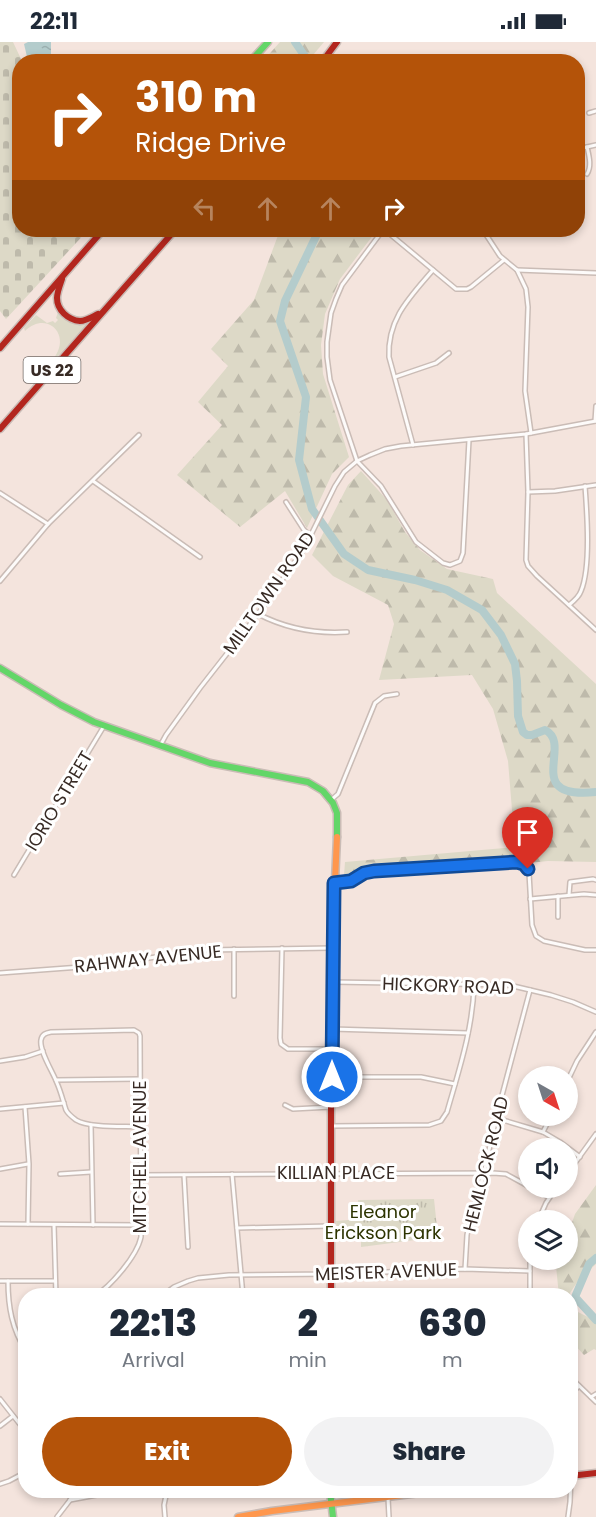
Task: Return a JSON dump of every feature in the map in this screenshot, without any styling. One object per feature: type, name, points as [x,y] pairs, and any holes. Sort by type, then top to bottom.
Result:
[{"type":"main road","points":[[257,54],[268,42]]},
{"type":"main road","points":[[328,54],[337,42]]},
{"type":"main road","name":"US 22","points":[[0,348],[97,237]]},
{"type":"main road","name":"US 22","points":[[0,429],[170,237]]},
{"type":"main road","points":[[63,276],[57,300],[65,315],[82,321],[104,311]]},
{"type":"main road","points":[[0,668],[68,709],[104,726],[215,764],[308,782],[323,791],[331,800],[337,813],[338,824],[332,948],[332,1288]]},
{"type":"main road","points":[[578,1474],[596,1473]]},
{"type":"main road","points":[[331,1498],[333,1517]]},
{"type":"main road","points":[[243,1516],[359,1498]]},
{"type":"street","points":[[590,113],[596,111]]},
{"type":"street","points":[[587,174],[590,165],[587,147],[596,145]]},
{"type":"street","points":[[379,237],[342,285],[331,313],[327,357],[330,380],[357,461],[381,486],[411,536],[421,547],[450,566],[460,561],[463,553],[469,440]]},
{"type":"street","points":[[393,237],[456,289],[467,289],[504,260]]},
{"type":"street","points":[[488,237],[500,256],[517,270],[524,284],[528,301],[525,391],[531,433]]},
{"type":"street","points":[[413,445],[389,350],[392,327],[401,308],[433,270]]},
{"type":"street","points":[[517,270],[596,273]]},
{"type":"street","points":[[395,378],[436,363],[449,353]]},
{"type":"street","points":[[596,406],[596,421]]},
{"type":"street","name":"MILLTOWN ROAD","points":[[160,746],[165,735],[258,614],[304,549],[335,486],[344,472],[357,461],[386,449],[526,434],[596,421]]},
{"type":"street","points":[[526,434],[528,492],[526,560],[528,566],[596,630]]},
{"type":"street","points":[[0,581],[48,524],[139,435]]},
{"type":"street","points":[[93,481],[200,557]]},
{"type":"street","points":[[528,492],[555,491],[596,484]]},
{"type":"street","points":[[569,605],[580,594],[585,577],[587,511],[585,486]]},
{"type":"street","points":[[0,493],[48,524]]},
{"type":"street","points":[[286,502],[304,530],[311,536]]},
{"type":"street","points":[[258,614],[273,622],[291,627],[325,633],[347,632]]},
{"type":"street","points":[[331,800],[338,794],[375,703],[384,696],[397,694]]},
{"type":"street","name":"IORIO STREET","points":[[14,875],[104,726]]},
{"type":"street","points":[[334,883],[351,881],[364,873],[374,871],[517,862],[524,864],[528,869],[532,930],[539,939],[585,950],[596,950]]},
{"type":"street","points":[[570,895],[570,882],[596,880]]},
{"type":"street","points":[[530,899],[596,895]]},
{"type":"street","points":[[558,896],[558,917]]},
{"type":"street","points":[[282,948],[281,1044],[291,1049],[332,1049]]},
{"type":"street","name":"RAHWAY AVENUE","points":[[0,973],[94,966],[204,950],[332,948]]},
{"type":"street","points":[[234,950],[234,996]]},
{"type":"street","name":"HICKORY ROAD","points":[[333,982],[509,985],[551,995],[596,1012]]},
{"type":"street","points":[[331,1126],[435,1124],[441,1121],[446,1115],[468,1033],[473,1012],[474,985]]},
{"type":"street","name":"HEMLOCK ROAD","points":[[465,1269],[467,1235],[530,990]]},
{"type":"street","points":[[332,1029],[468,1033]]},
{"type":"street","name":"MITCHELL AVENUE","points":[[43,1051],[41,1040],[47,1032],[134,1030],[140,1036],[141,1237],[135,1253],[105,1288]]},
{"type":"street","points":[[575,1066],[596,1032]]},
{"type":"street","points":[[0,1060],[25,1057],[43,1051],[57,1080],[68,1113],[76,1120],[91,1125],[140,1127]]},
{"type":"street","points":[[332,1077],[421,1077],[455,1084]]},
{"type":"street","points":[[57,1080],[140,1078]]},
{"type":"street","points":[[0,1109],[64,1103]]},
{"type":"street","points":[[285,1105],[293,1109],[331,1107]]},
{"type":"street","points":[[25,1107],[29,1164],[28,1224]]},
{"type":"street","points":[[496,1118],[543,1132],[580,1157]]},
{"type":"street","points":[[91,1125],[93,1225]]},
{"type":"street","points":[[543,1132],[546,1126]]},
{"type":"street","points":[[578,1160],[596,1134]]},
{"type":"street","points":[[0,1169],[29,1164]]},
{"type":"street","points":[[60,1173],[91,1172]]},
{"type":"street","name":"KILLIAN PLACE","points":[[141,1175],[484,1173],[506,1174],[518,1180]]},
{"type":"street","points":[[232,1174],[243,1288]]},
{"type":"street","points":[[184,1175],[188,1247]]},
{"type":"street","points":[[543,1210],[549,1198]]},
{"type":"street","points":[[0,1224],[141,1225]]},
{"type":"street","points":[[54,1225],[55,1288]]},
{"type":"street","points":[[237,1228],[332,1226]]},
{"type":"street","name":"MEISTER AVENUE","points":[[174,1288],[194,1279],[228,1275],[465,1269],[530,1271]]},
{"type":"street","points":[[530,1271],[530,1288]]},
{"type":"street","points":[[0,1281],[55,1281]]},
{"type":"street","points":[[8,1281],[9,1309],[18,1338]]},
{"type":"street","points":[[580,1386],[596,1402]]},
{"type":"street","points":[[591,1397],[596,1394]]},
{"type":"street","points":[[0,1399],[18,1421]]},
{"type":"street","points":[[0,1426],[14,1416]]},
{"type":"street","points":[[0,1484],[18,1476]]},
{"type":"street","points":[[57,1517],[70,1500],[81,1498]]},
{"type":"street","points":[[165,1517],[166,1498]]},
{"type":"street","points":[[388,1498],[389,1517]]},
{"type":"street","points":[[568,1517],[570,1498]]},
{"type":"green space","points":[[0,42],[13,42],[19,54],[12,54],[12,237],[82,237],[6,319],[0,311]]},
{"type":"green space","points":[[280,42],[324,42],[314,54],[269,54]]},
{"type":"green space","points":[[277,237],[372,237],[340,279],[325,314],[321,345],[323,374],[349,457],[332,474],[307,528],[285,491],[240,527],[177,475],[222,425],[198,402],[228,366],[211,349],[254,300]]},
{"type":"green space","points":[[58,312],[64,319],[88,323],[55,359],[60,341],[54,328],[41,323],[25,331],[24,328],[36,315],[47,323],[53,321],[55,323],[58,320],[56,318]]},
{"type":"green space","points":[[361,471],[387,500],[405,532],[420,550],[447,569],[493,579],[497,593],[596,684],[596,862],[548,861],[344,875],[345,862],[515,847],[508,761],[493,709],[472,675],[379,680],[394,624],[388,605],[333,576],[312,555],[348,485]]},
{"type":"green space","points":[[596,1185],[596,1264],[573,1288],[558,1288],[556,1270],[578,1270],[578,1210]]},
{"type":"green space","name":"Eleanor Erickson Park","points":[[434,1199],[438,1237],[361,1247],[361,1228],[337,1230],[336,1221],[360,1219],[358,1200]]},
{"type":"green space","points":[[578,1312],[596,1321],[596,1350],[584,1355],[578,1349]]},
{"type":"water","points":[[51,42],[51,54],[26,54],[24,44]]},
{"type":"waterway","points":[[295,42],[303,54]]},
{"type":"waterway","points":[[316,237],[285,301],[280,321],[306,397],[299,460],[312,509],[344,554],[368,570],[415,580],[447,590],[482,610],[501,635],[515,664],[518,716],[523,732],[532,735],[545,730],[552,737],[555,747],[553,769],[555,780],[560,788],[573,792],[596,792]]},
{"type":"waterway","points":[[578,1290],[589,1264],[596,1258]]},
{"type":"waterway","points":[[578,1300],[596,1320]]},
{"type":"traffic: fast","points":[[257,54],[268,42]]},
{"type":"traffic: fast","points":[[0,668],[94,722],[210,763],[308,782],[323,791],[333,803],[337,813],[337,837]]},
{"type":"traffic: fast","points":[[331,1498],[333,1517]]},
{"type":"traffic: slow","points":[[331,1071],[332,948],[337,837]]},
{"type":"traffic: slow","points":[[238,1517],[379,1498]]},
{"type":"traffic: jam","points":[[328,54],[337,42]]},
{"type":"traffic: jam","points":[[0,348],[97,237]]},
{"type":"traffic: jam","points":[[0,429],[169,237]]},
{"type":"traffic: jam","points":[[62,279],[57,302],[64,314],[80,321],[98,314]]},
{"type":"traffic: jam","points":[[331,1071],[331,1288]]},
{"type":"traffic: jam","points":[[578,1475],[596,1473]]},
{"type":"route","points":[[332,1077],[334,883],[351,881],[364,873],[374,871],[517,862],[524,864],[528,869]]}]
